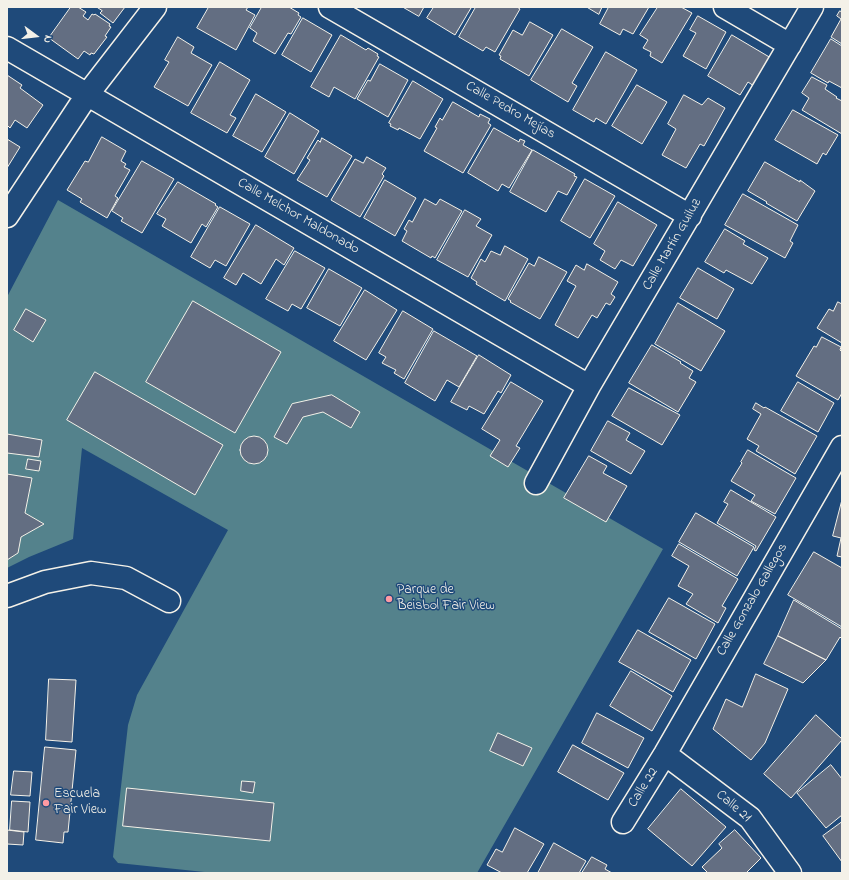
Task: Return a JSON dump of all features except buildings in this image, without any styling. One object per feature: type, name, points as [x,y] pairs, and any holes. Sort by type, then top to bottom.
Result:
[{"type":"street","points":[[7,216],[87,95],[155,7]]},
{"type":"street","name":"Calle Pedro Mejías","points":[[330,7],[690,216]]},
{"type":"street","points":[[725,7],[790,45]]},
{"type":"street","name":"Calle Martín Guiluz","points":[[536,483],[589,386],[812,7]]},
{"type":"street","name":"Calle Melchor Maldonado","points":[[7,48],[589,386]]},
{"type":"street","name":"Calle Gonzalo Gallegos","points":[[665,754],[836,468],[842,447]]},
{"type":"street","points":[[7,596],[45,582],[91,574],[126,578],[169,601]]},
{"type":"street","name":"Calle 22","points":[[623,822],[665,754]]},
{"type":"street","name":"Calle 21","points":[[665,754],[750,818],[790,873]]},
{"type":"green space","points":[[58,200],[663,549],[477,873],[214,873],[118,863],[113,857],[128,725],[137,695],[228,530],[82,448],[73,539],[29,557],[7,568],[7,297]]},
{"type":"place","name":"Parque de Beisbol Fair View","points":[[389,599]]},
{"type":"place","name":"Escuela Fair View","points":[[46,803]]}]
